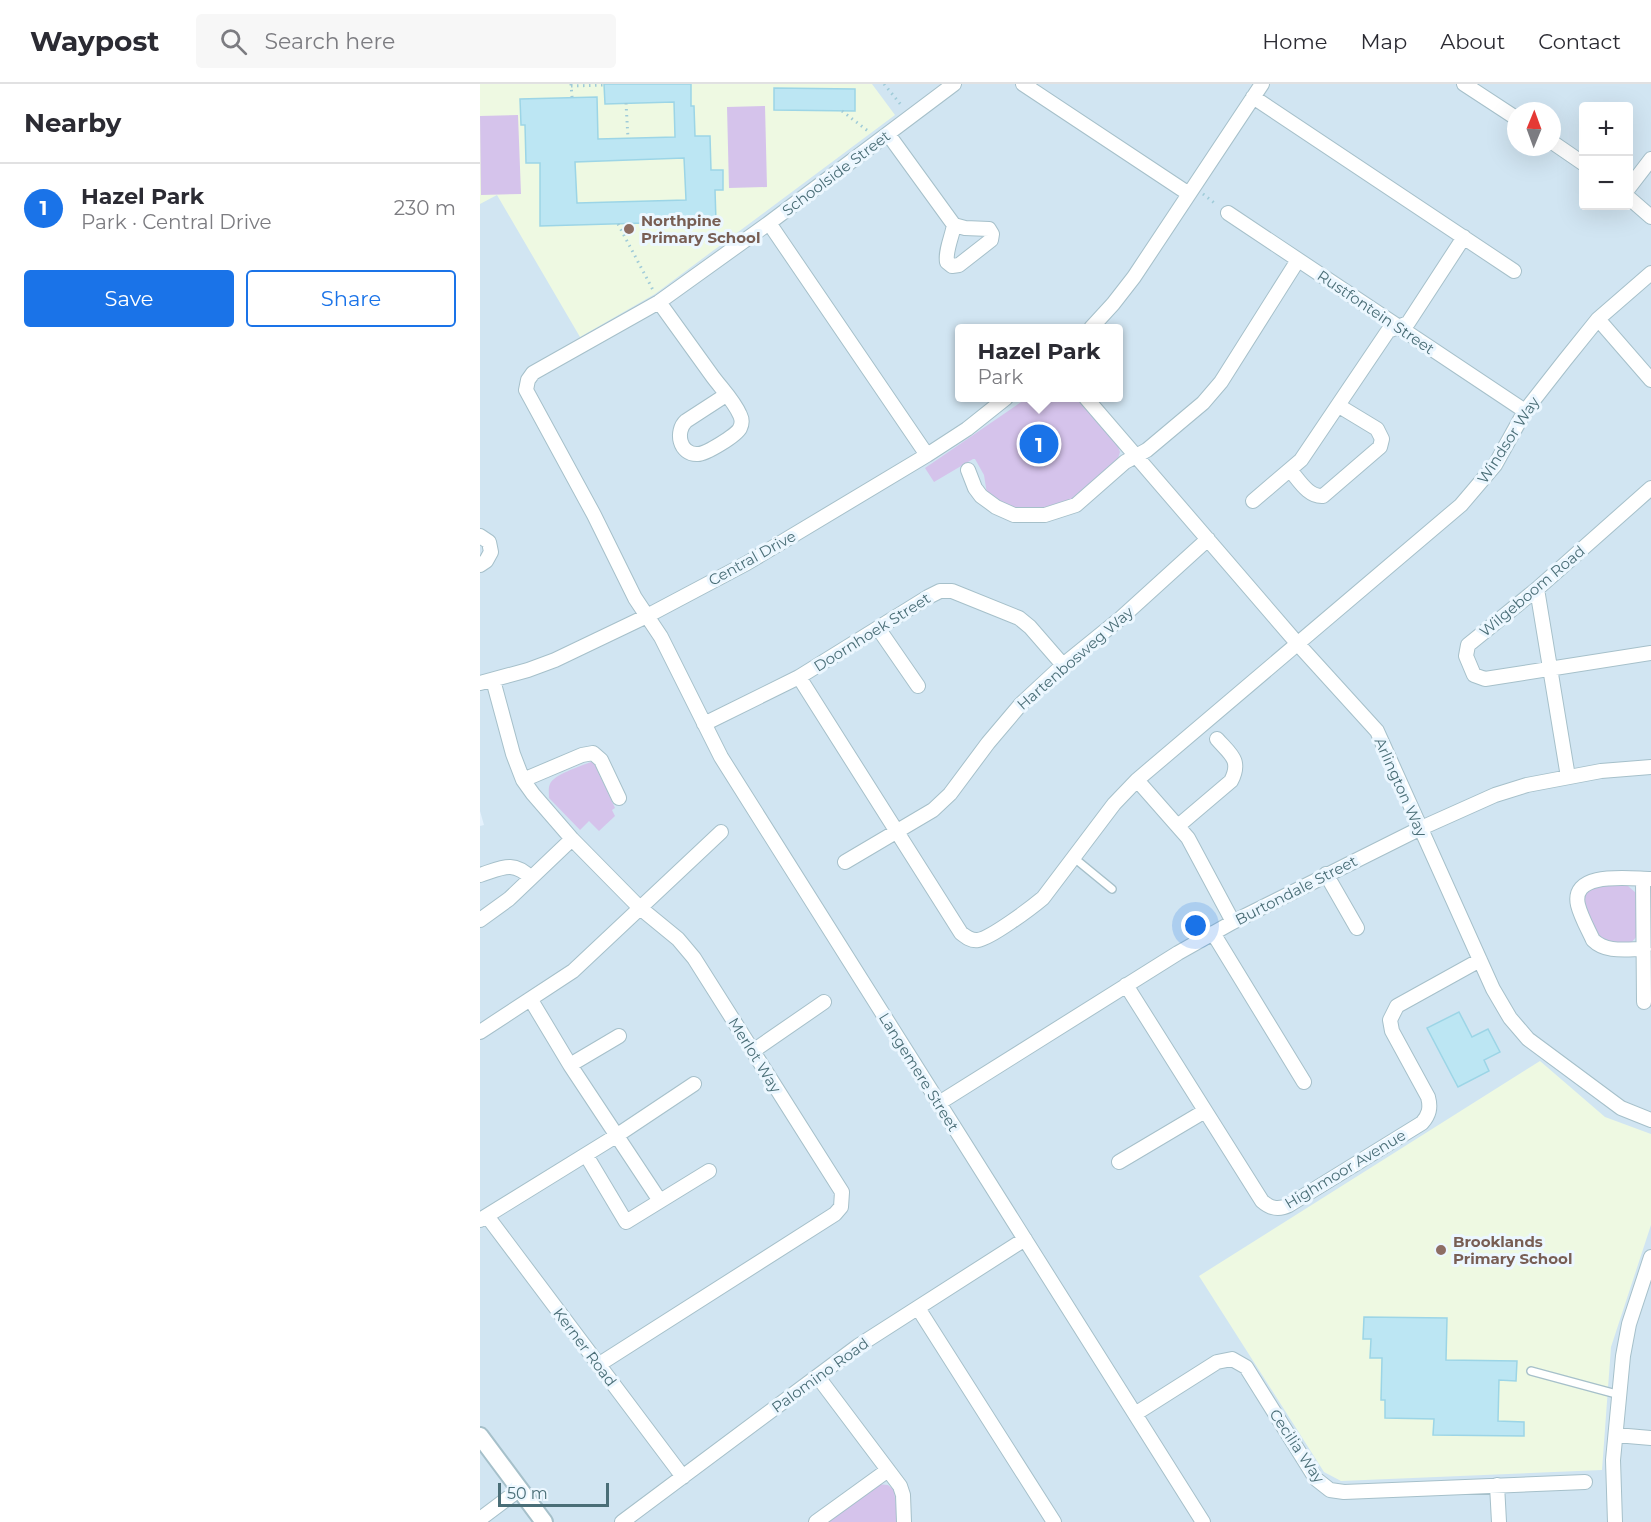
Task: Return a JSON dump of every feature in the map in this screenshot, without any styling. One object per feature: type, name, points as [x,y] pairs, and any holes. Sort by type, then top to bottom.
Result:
[{"type":"street","name":"Schoolside Street","points":[[533,373],[659,302],[770,223],[954,84]]},
{"type":"street","points":[[1023,84],[1195,193]]},
{"type":"street","points":[[1095,324],[1134,277],[1195,193],[1262,84]]},
{"type":"street","points":[[1464,84],[1507,112]]},
{"type":"street","points":[[1253,97],[1514,271]]},
{"type":"street","points":[[883,138],[954,225]]},
{"type":"street","points":[[1561,148],[1579,161]]},
{"type":"street","points":[[1633,184],[1651,159]]},
{"type":"street","points":[[1633,201],[1651,217]]},
{"type":"street","name":"Rustfontein Street","points":[[1228,213],[1525,411]]},
{"type":"street","points":[[770,223],[927,455]]},
{"type":"street","points":[[1253,501],[1301,460],[1388,331],[1408,323],[1464,237]]},
{"type":"street","points":[[968,470],[975,488],[996,507],[1014,515],[1034,517],[1056,513],[1076,505],[1125,462],[1147,450],[1203,403],[1221,382],[1298,260]]},
{"type":"street","name":"Windsor Way","points":[[897,832],[961,933],[971,939],[984,938],[1032,908],[1114,804],[1137,780],[1461,505],[1495,465],[1525,411],[1598,319],[1651,273]]},
{"type":"street","points":[[659,302],[726,394],[739,412],[742,420],[740,429],[734,435],[705,452],[697,455],[689,452],[680,441],[678,434],[680,426],[726,394]]},
{"type":"street","points":[[1598,319],[1651,380]]},
{"type":"street","name":"Langemere Street","points":[[533,373],[526,385],[528,396],[594,515],[634,598],[661,637],[721,757],[1203,1522]]},
{"type":"street","name":"Central Drive","points":[[487,682],[555,660],[647,616],[747,563],[927,455],[967,429],[1001,402]]},
{"type":"street","name":"Arlington Way","points":[[1090,402],[1297,643],[1377,731],[1419,829],[1500,1004],[1528,1039],[1621,1108],[1651,1120]]},
{"type":"street","points":[[1290,470],[1310,493],[1318,497],[1323,496],[1380,447],[1382,438],[1377,429],[1339,406]]},
{"type":"street","name":"Wilgeboom Road","points":[[1651,488],[1537,589],[1468,645],[1466,656],[1474,675],[1485,679],[1651,653]]},
{"type":"street","points":[[480,536],[489,542],[491,552],[486,561],[480,565]]},
{"type":"street","name":"Hartenbosweg Way","points":[[845,862],[933,810],[946,798],[1003,724],[1063,665],[1121,618],[1208,539]]},
{"type":"street","points":[[1537,589],[1568,777]]},
{"type":"street","name":"Doornhoek Street","points":[[704,724],[799,677],[933,593],[952,591],[1023,621],[1063,665]]},
{"type":"street","points":[[878,628],[918,686]]},
{"type":"street","points":[[799,677],[897,832]]},
{"type":"street","name":"Merlot Way","points":[[487,682],[523,780],[572,839],[639,908],[669,930],[686,948],[840,1188],[843,1197],[841,1207],[835,1214],[598,1365]]},
{"type":"street","points":[[1178,826],[1231,781],[1234,775],[1235,761],[1217,739]]},
{"type":"street","points":[[523,780],[582,755],[593,753],[602,760],[620,798]]},
{"type":"street","name":"Burtondale Street","points":[[939,1103],[1126,985],[1233,921],[1419,829],[1506,791],[1617,768],[1651,767]]},
{"type":"street","points":[[1137,780],[1178,826],[1196,851],[1233,921]]},
{"type":"street","points":[[480,1032],[573,971],[721,832]]},
{"type":"street","points":[[480,920],[509,899],[572,839]]},
{"type":"street","points":[[480,875],[511,867],[523,871],[531,878]]},
{"type":"street","points":[[1326,874],[1357,928]]},
{"type":"street","points":[[1644,949],[1614,949],[1597,944],[1577,901],[1580,890],[1589,881],[1647,879],[1644,1002]]},
{"type":"street","points":[[1213,933],[1304,1082]]},
{"type":"street","name":"Highmoor Avenue","points":[[1126,985],[1262,1202],[1278,1209],[1289,1205],[1422,1123],[1429,1113],[1430,1102],[1392,1031],[1391,1014],[1402,1003],[1480,960]]},
{"type":"street","points":[[531,1000],[570,1065],[660,1201]]},
{"type":"street","points":[[753,1052],[824,1002]]},
{"type":"street","points":[[570,1065],[619,1036]]},
{"type":"street","points":[[483,1218],[616,1136],[694,1083]]},
{"type":"street","points":[[1119,1162],[1205,1111]]},
{"type":"street","points":[[586,1155],[626,1222],[709,1171]]},
{"type":"street","name":"Kerner Road","points":[[483,1218],[682,1477]]},
{"type":"street","name":"Palomino Road","points":[[622,1522],[858,1346],[1025,1239]]},
{"type":"street","points":[[1615,1522],[1613,1460],[1626,1338],[1651,1257]]},
{"type":"street","points":[[1637,1300],[1651,1304]]},
{"type":"street","points":[[918,1308],[1054,1522]]},
{"type":"street","name":"Cecilia Way","points":[[1135,1414],[1217,1362],[1232,1359],[1246,1367],[1316,1479],[1330,1490],[1344,1492],[1585,1482]]},
{"type":"street","points":[[818,1377],[902,1491],[904,1522]]},
{"type":"street","points":[[1616,1435],[1651,1438]]},
{"type":"street","points":[[480,1436],[544,1522]]},
{"type":"street","points":[[816,1522],[888,1470]]},
{"type":"street","points":[[1497,1485],[1499,1522]]},
{"type":"street","points":[[480,1519],[520,1489]]},
{"type":"lane","points":[[1073,857],[1113,889]]},
{"type":"lane","points":[[1531,1371],[1620,1395]]},
{"type":"path","points":[[884,84],[911,116]]},
{"type":"path","points":[[572,97],[572,85],[604,85]]},
{"type":"path","points":[[627,103],[627,138]]},
{"type":"path","points":[[842,111],[871,133],[883,138]]},
{"type":"path","points":[[1195,193],[1228,213]]},
{"type":"path","points":[[618,224],[659,302]]},
{"type":"shaded area","points":[[480,84],[1651,84],[1651,1522],[480,1522],[480,826],[484,825],[480,811]]},
{"type":"shaded area","name":"Northpine Primary School","points":[[480,84],[872,84],[895,115],[655,294],[580,337],[497,195],[480,204]]},
{"type":"shaded area","points":[[765,106],[767,187],[729,188],[727,107]]},
{"type":"shaded area","points":[[518,115],[521,194],[481,195],[480,116]]},
{"type":"shaded area","points":[[1021,402],[1082,402],[1116,441],[1120,452],[1117,462],[1074,500],[1063,505],[1028,511],[1008,507],[987,494],[984,475],[975,459],[934,482],[925,468]]},
{"type":"shaded area","points":[[593,761],[615,808],[612,810],[615,816],[599,831],[589,821],[580,830],[549,798],[549,787],[553,780]]},
{"type":"shaded area","points":[[1597,885],[1628,886],[1636,893],[1638,935],[1631,943],[1615,945],[1609,943],[1595,930],[1585,909],[1584,900],[1587,892]]},
{"type":"shaded area","name":"Brooklands Primary School","points":[[1540,1061],[1605,1117],[1651,1134],[1651,1225],[1611,1347],[1602,1470],[1341,1481],[1324,1472],[1199,1276]]},
{"type":"shaded area","points":[[877,1484],[888,1485],[894,1490],[898,1522],[825,1522]]},
{"type":"building","points":[[604,84],[691,84],[695,136],[710,136],[711,170],[723,170],[723,190],[715,190],[716,221],[540,226],[540,163],[526,163],[525,125],[521,125],[520,99],[597,97],[598,139],[675,137],[674,102],[605,104]],"holes":[[[684,158],[686,200],[577,203],[575,162]]]},
{"type":"building","points":[[774,88],[855,89],[855,111],[774,110]]},
{"type":"building","points":[[1459,1012],[1472,1037],[1488,1029],[1500,1052],[1484,1060],[1489,1071],[1458,1087],[1427,1028]]},
{"type":"building","points":[[1364,1317],[1447,1318],[1446,1360],[1517,1361],[1516,1381],[1499,1380],[1498,1421],[1524,1422],[1524,1436],[1433,1435],[1434,1419],[1385,1418],[1385,1400],[1381,1400],[1382,1358],[1370,1358],[1371,1339],[1363,1339]]},
{"type":"place","name":"Northpine Primary School","points":[[629,229]]},
{"type":"place","name":"Hazel Park","points":[[1039,444]]},
{"type":"place","name":"Brooklands Primary School","points":[[1441,1250]]}]
